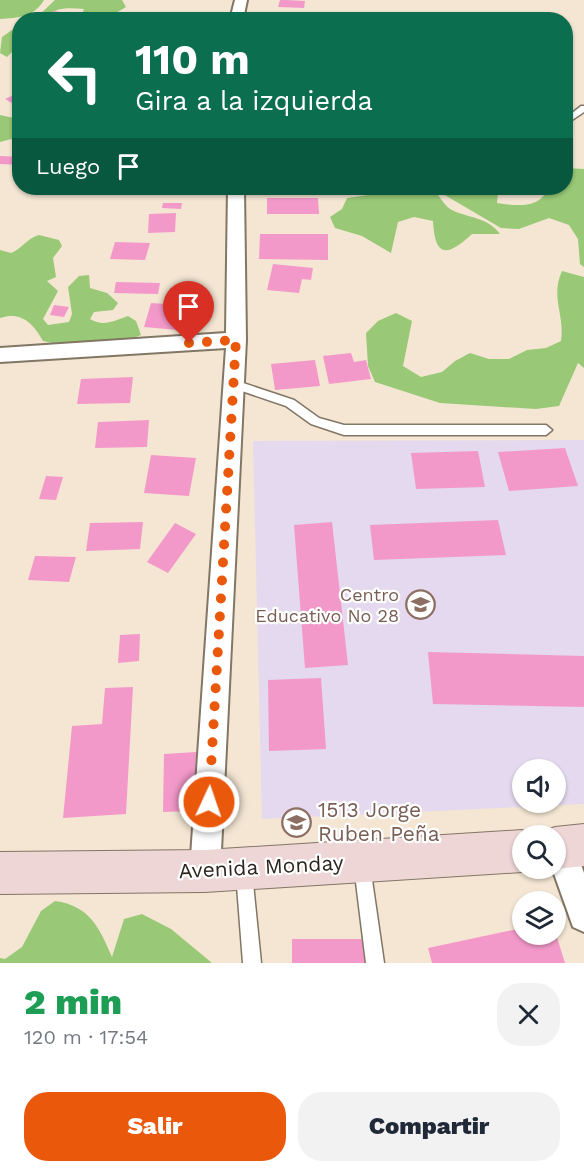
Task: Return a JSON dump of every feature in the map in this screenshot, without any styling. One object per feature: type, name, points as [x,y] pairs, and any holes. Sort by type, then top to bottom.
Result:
[{"type":"main road","name":"Avenida Monday","points":[[0,873],[224,870],[512,851]]},
{"type":"street","points":[[224,870],[236,340],[236,195]]},
{"type":"street","points":[[0,355],[236,340]]},
{"type":"street","points":[[566,874],[584,916]]},
{"type":"lane","points":[[234,384],[290,403],[315,421],[344,430],[546,430]]},
{"type":"lane","points":[[362,861],[375,963]]},
{"type":"lane","points":[[224,870],[252,963]]},
{"type":"shaded area","name":"Centro Educativo No 28","points":[[584,440],[584,804],[566,805],[566,759],[512,759],[512,807],[262,819],[253,441]]},
{"type":"green space","points":[[0,0],[44,0],[32,12],[12,12],[12,18],[0,19]]},
{"type":"green space","points":[[55,0],[122,0],[126,7],[118,12],[83,12],[84,9],[68,8],[42,12]]},
{"type":"green space","points":[[12,30],[12,52],[7,57],[0,53],[2,37]]},
{"type":"green space","points":[[0,115],[12,118],[12,139],[0,142]]},
{"type":"green space","points":[[573,168],[584,169],[584,267],[580,264],[578,239],[569,225],[549,218],[519,229],[501,228],[445,195],[498,195],[497,203],[512,205],[534,203],[544,195],[573,195]]},
{"type":"green space","points":[[368,195],[438,195],[449,208],[490,224],[500,234],[472,234],[456,247],[444,250],[436,242],[433,221],[414,217],[398,222],[391,253],[362,236],[335,228],[330,217],[342,209],[347,198]]},
{"type":"green space","points":[[39,235],[59,240],[62,246],[53,258],[56,277],[47,281],[58,291],[43,319],[48,325],[69,322],[72,314],[68,287],[79,276],[89,275],[90,288],[107,293],[118,303],[113,310],[94,312],[90,319],[104,323],[128,316],[136,321],[141,335],[131,339],[52,343],[43,341],[31,324],[20,317],[0,318],[0,250],[11,253],[31,238]]},
{"type":"green space","points":[[562,271],[584,277],[584,368],[578,363],[559,406],[536,409],[440,403],[375,382],[368,366],[366,333],[378,321],[396,313],[412,321],[403,366],[421,377],[442,372],[455,361],[470,353],[489,359],[509,359],[527,350],[546,348],[561,341],[557,290]]},
{"type":"green space","points":[[55,901],[85,913],[103,936],[112,957],[124,919],[142,914],[171,929],[212,963],[0,963],[0,958],[5,959],[22,947],[41,911]]},
{"type":"building","points":[[280,0],[305,1],[304,8],[278,7]]},
{"type":"building","points":[[12,96],[12,103],[5,99]]},
{"type":"building","points":[[0,156],[12,157],[12,165],[0,164]]},
{"type":"building","points":[[267,198],[318,198],[319,214],[267,214]]},
{"type":"building","points":[[163,203],[182,203],[181,209],[162,208]]},
{"type":"building","points":[[176,213],[175,232],[148,233],[149,214]]},
{"type":"building","points":[[260,234],[328,234],[328,260],[259,259]]},
{"type":"building","points":[[115,242],[150,243],[145,260],[110,259]]},
{"type":"building","points":[[273,264],[313,268],[311,280],[302,279],[299,293],[267,290]]},
{"type":"building","points":[[116,282],[160,283],[158,294],[114,293]]},
{"type":"building","points":[[151,303],[195,306],[189,331],[144,327]]},
{"type":"building","points":[[54,305],[69,307],[64,317],[50,315]]},
{"type":"building","points":[[351,353],[354,362],[366,360],[371,379],[329,384],[323,356]]},
{"type":"building","points":[[315,360],[320,386],[275,390],[271,364]]},
{"type":"building","points":[[133,377],[130,403],[77,404],[81,379]]},
{"type":"building","points":[[149,420],[147,447],[95,448],[98,422]]},
{"type":"building","points":[[565,448],[578,486],[509,491],[498,452]]},
{"type":"building","points":[[478,451],[485,487],[416,489],[411,453]]},
{"type":"building","points":[[151,455],[196,458],[189,496],[144,493]]},
{"type":"building","points":[[46,476],[63,477],[56,500],[39,499]]},
{"type":"building","points":[[498,520],[506,555],[374,560],[370,525]]},
{"type":"building","points":[[143,522],[140,549],[86,551],[90,523]]},
{"type":"building","points":[[332,522],[348,665],[305,668],[294,525]]},
{"type":"building","points":[[175,523],[196,534],[168,573],[147,562]]},
{"type":"building","points":[[35,556],[76,557],[69,582],[28,580]]},
{"type":"building","points":[[140,634],[139,661],[118,663],[120,635]]},
{"type":"building","points":[[428,652],[584,656],[584,707],[433,704]]},
{"type":"building","points":[[321,678],[326,749],[269,751],[268,680]]},
{"type":"building","points":[[133,687],[126,814],[63,818],[72,726],[102,724],[105,688]]},
{"type":"building","points":[[196,752],[195,811],[163,812],[164,754]]},
{"type":"building","points":[[512,930],[512,945],[559,945],[565,963],[432,963],[428,948]]},
{"type":"building","points":[[292,939],[363,939],[365,963],[292,963]]},
{"type":"place","name":"Centro Educativo No 28","points":[[420,605]]},
{"type":"place","name":"1513 Jorge Ruben Peña","points":[[297,822]]},
{"type":"route","points":[[189,343],[236,340],[209,802]]}]
